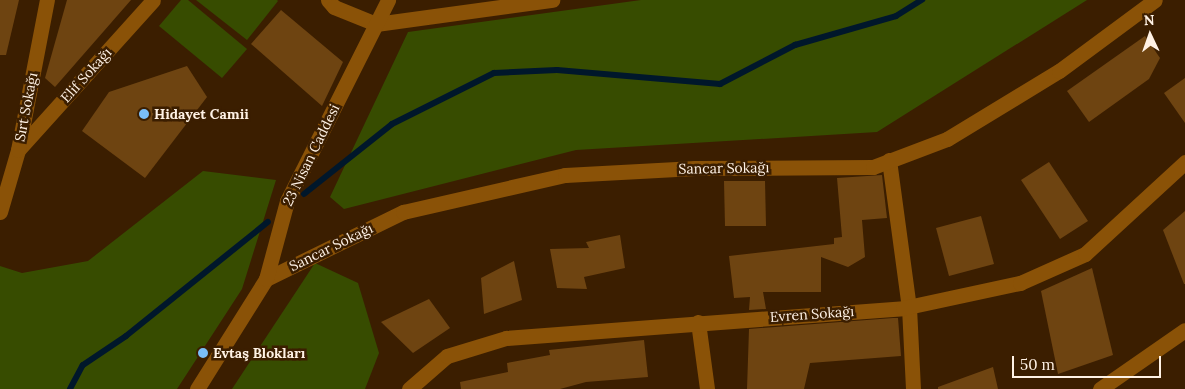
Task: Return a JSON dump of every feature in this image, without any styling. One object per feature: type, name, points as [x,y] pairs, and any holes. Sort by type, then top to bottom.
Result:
[{"type":"street","name":"Sırt Sokağı","points":[[0,212],[18,150],[48,0]]},
{"type":"street","name":"Elif Sokağı","points":[[18,150],[154,0]]},
{"type":"street","points":[[328,0],[334,7],[376,24],[552,0]]},
{"type":"street","name":"23 Nisan Caddesi","points":[[197,389],[266,279],[287,201],[388,0]]},
{"type":"street","name":"Sancar Sokağı","points":[[266,279],[403,212],[565,175],[696,168],[873,166],[947,139],[1051,76],[1155,0]]},
{"type":"street","points":[[889,160],[909,307],[913,389]]},
{"type":"street","name":"Evren Sokağı","points":[[409,389],[447,356],[506,338],[909,307],[1020,284],[1085,254],[1185,162]]},
{"type":"street","points":[[698,322],[707,389]]},
{"type":"street","points":[[1100,389],[1185,330]]},
{"type":"green space","points":[[181,0],[188,0],[247,49],[222,78],[159,26]]},
{"type":"green space","points":[[196,0],[277,0],[278,1],[247,40]]},
{"type":"green space","points":[[641,0],[1087,0],[877,132],[576,150],[344,209],[330,197],[408,32]]},
{"type":"green space","points":[[203,171],[276,180],[242,289],[177,389],[0,389],[0,266],[22,273],[88,261]]},
{"type":"green space","points":[[315,263],[358,283],[379,353],[365,389],[232,389]]},
{"type":"building","points":[[0,0],[19,0],[6,55],[0,55]]},
{"type":"building","points":[[67,0],[131,0],[55,87],[45,78]]},
{"type":"building","points":[[281,10],[343,62],[322,106],[251,44]]},
{"type":"building","points":[[1145,36],[1160,58],[1149,79],[1089,122],[1067,91]]},
{"type":"building","name":"Hidayet Camii","points":[[187,66],[207,97],[145,178],[82,131],[109,92]]},
{"type":"building","points":[[1185,78],[1185,123],[1164,93]]},
{"type":"building","points":[[1049,162],[1088,221],[1060,239],[1021,180]]},
{"type":"building","points":[[882,175],[887,218],[862,220],[865,257],[848,267],[821,257],[821,292],[763,292],[766,309],[749,310],[750,297],[734,298],[729,256],[834,244],[834,238],[842,237],[837,178]]},
{"type":"building","points":[[724,181],[765,181],[766,226],[725,226]]},
{"type":"building","points":[[1185,211],[1185,284],[1184,284],[1163,230]]},
{"type":"building","points":[[981,216],[994,264],[949,276],[936,228]]},
{"type":"building","points":[[620,235],[625,268],[584,277],[587,289],[557,288],[550,249],[589,248],[586,242]]},
{"type":"building","points":[[514,261],[522,300],[484,314],[481,278]]},
{"type":"building","points":[[1092,268],[1113,355],[1058,374],[1041,291]]},
{"type":"building","points":[[429,299],[450,328],[413,353],[381,322]]},
{"type":"building","points":[[898,318],[901,356],[810,363],[804,389],[747,389],[749,329]]},
{"type":"building","points":[[644,340],[648,377],[586,382],[560,389],[461,389],[460,382],[508,372],[507,363],[550,355],[549,350]]},
{"type":"building","points":[[993,367],[998,389],[938,389],[938,387]]},
{"type":"waterway","points":[[304,194],[392,124],[494,73],[557,70],[720,84],[795,45],[896,16],[922,0]]},
{"type":"waterway","points":[[70,389],[83,365],[126,336],[268,222]]},
{"type":"place","name":"Hidayet Camii","points":[[144,114]]},
{"type":"place","name":"Evtaş Blokları","points":[[203,353]]}]
